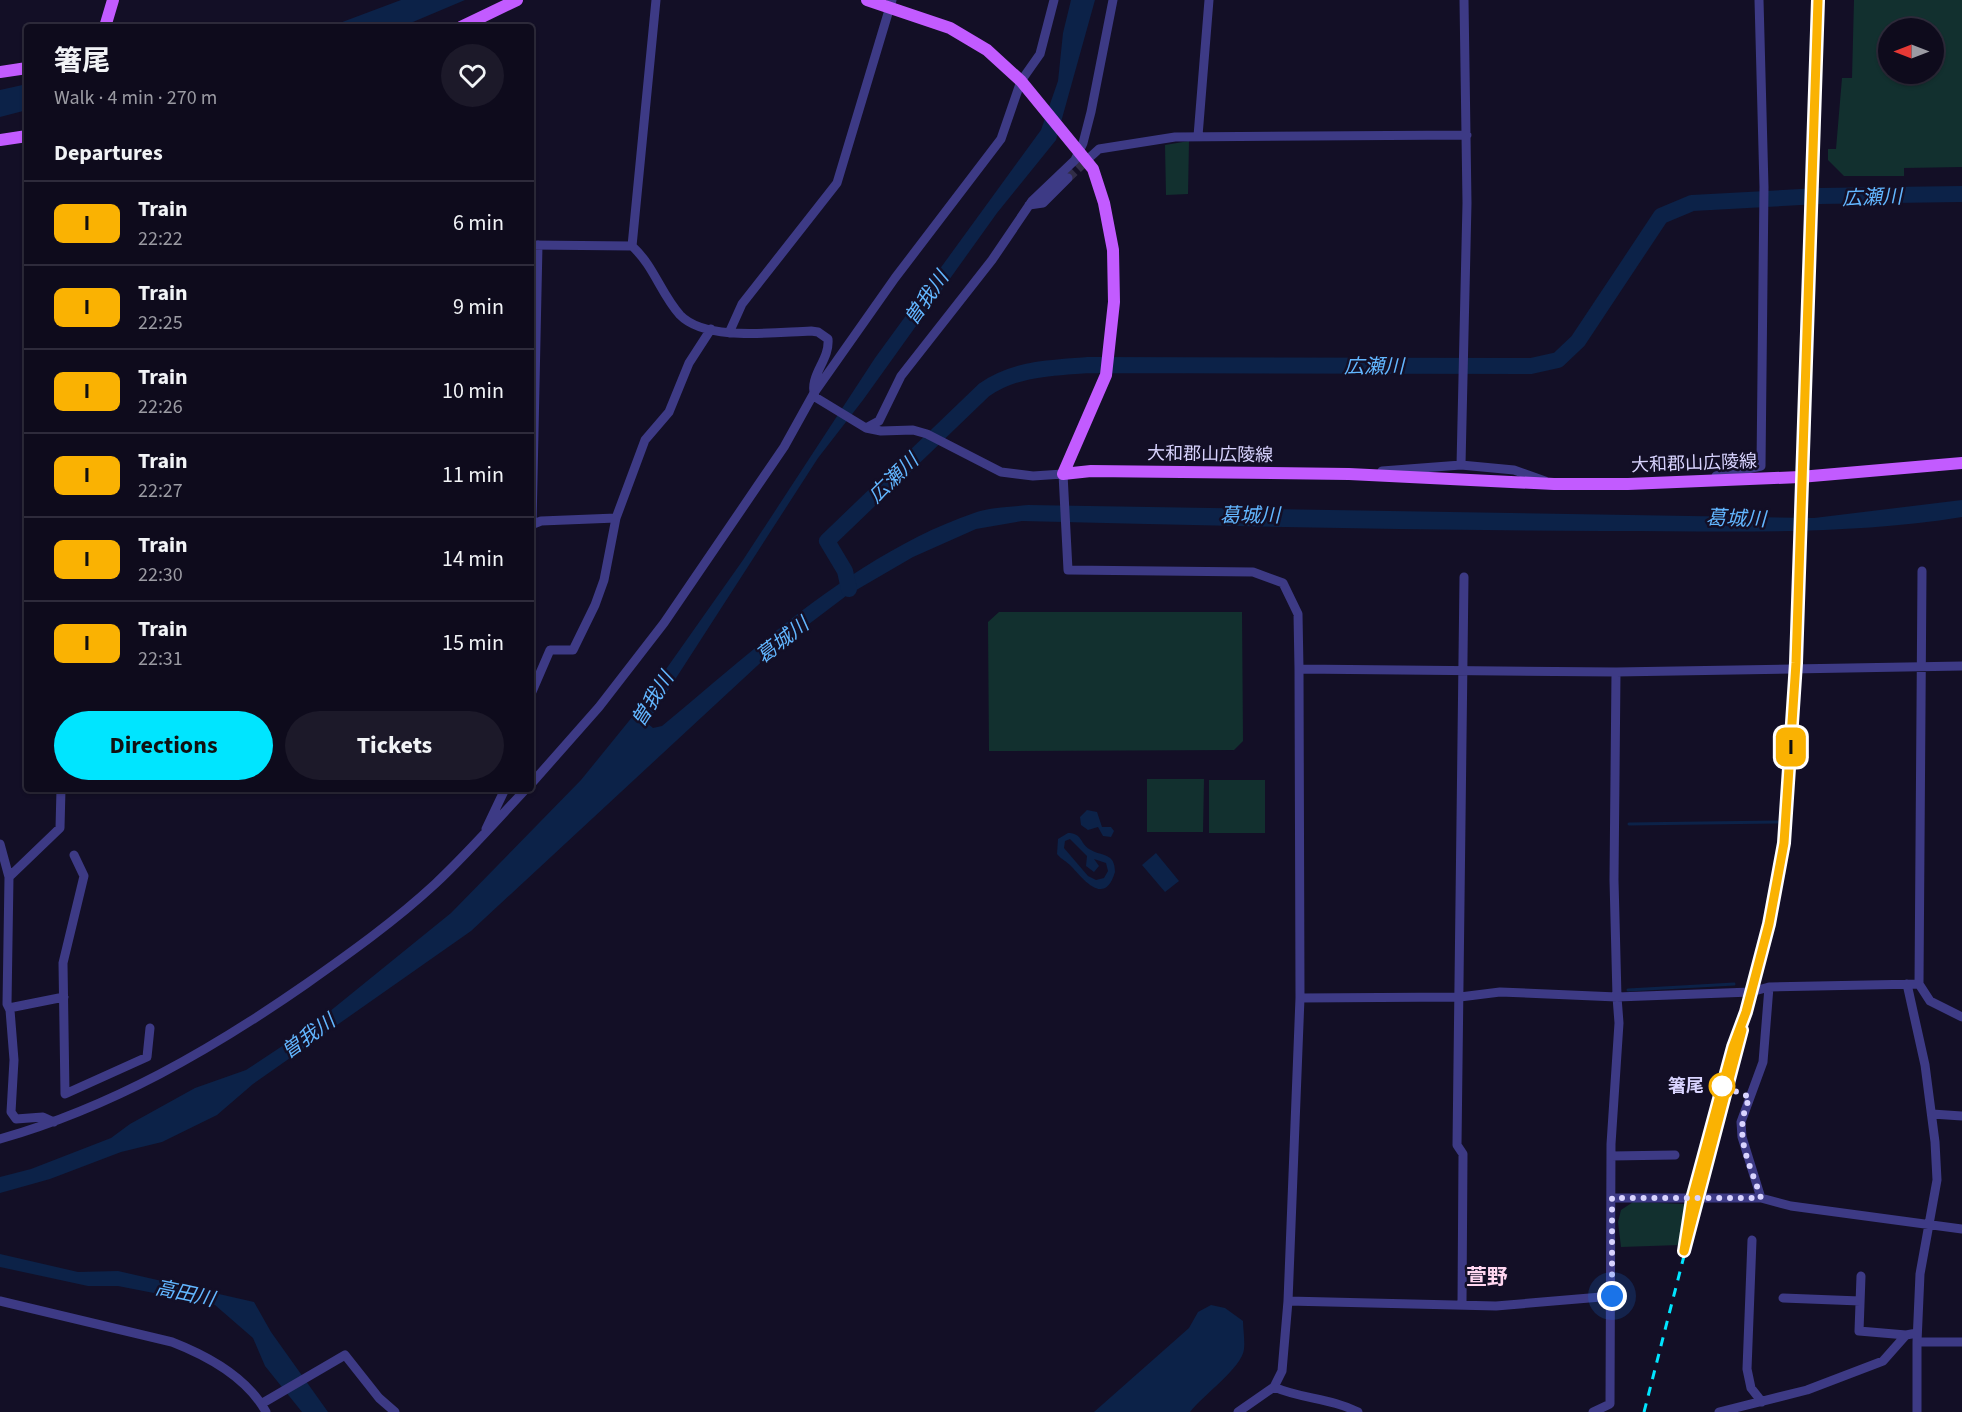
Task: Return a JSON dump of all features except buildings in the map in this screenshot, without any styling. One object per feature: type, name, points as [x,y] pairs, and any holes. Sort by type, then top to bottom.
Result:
[{"type":"main road","points":[[106,24],[113,0]]},
{"type":"main road","points":[[467,24],[517,0]]},
{"type":"main road","points":[[867,0],[891,3],[950,28],[987,50],[1025,86],[1093,169],[1104,203],[1113,250],[1114,302],[1106,375],[1064,480]]},
{"type":"main road","points":[[0,72],[24,68]]},
{"type":"main road","points":[[2,143],[24,137]]},
{"type":"main road","name":"大和郡山広陵線","points":[[1064,480],[1091,471],[1349,474],[1554,484],[1800,477],[1962,463]]},
{"type":"street","points":[[632,246],[656,0]]},
{"type":"street","points":[[534,781],[599,707],[664,623],[895,278],[1001,139],[1040,54],[1054,0]]},
{"type":"street","points":[[866,428],[879,420],[901,376],[992,260],[1029,204],[1081,153],[1113,0]]},
{"type":"street","points":[[1198,136],[1209,0]]},
{"type":"street","points":[[1461,465],[1467,135],[1464,0]]},
{"type":"street","points":[[1696,481],[1761,466],[1764,187],[1759,0]]},
{"type":"street","points":[[729,333],[742,304],[837,183],[891,3]]},
{"type":"street","points":[[1081,153],[1198,136],[1467,135]]},
{"type":"street","points":[[1029,204],[1043,203],[1068,178]]},
{"type":"street","points":[[534,245],[632,246],[649,264],[680,315],[711,329],[729,333],[818,332],[828,339],[829,350],[814,379],[815,395]]},
{"type":"street","points":[[534,687],[550,650],[573,650],[584,632],[604,580],[616,518],[645,440],[669,412],[689,363],[711,329]]},
{"type":"street","points":[[815,395],[866,428],[881,431],[913,430],[946,443],[1000,472],[1064,480],[1068,570],[1253,572],[1283,583],[1298,614],[1300,998],[1288,1301],[1282,1371],[1274,1387],[1238,1412]]},
{"type":"street","points":[[1349,474],[1461,465],[1514,470],[1554,484]]},
{"type":"street","points":[[534,524],[541,521],[616,518]]},
{"type":"street","points":[[1922,571],[1919,984],[1930,1001],[1962,1017]]},
{"type":"street","points":[[1462,1304],[1463,1154],[1457,1145],[1464,577]]},
{"type":"street","points":[[1299,669],[1616,672],[1962,666]]},
{"type":"street","points":[[1593,1412],[1610,1404],[1611,1156],[1619,1023],[1614,880],[1616,672]]},
{"type":"street","points":[[9,877],[60,828],[61,792]]},
{"type":"street","points":[[486,831],[504,792]]},
{"type":"street","points":[[0,1139],[54,1122],[122,1094],[235,1032],[392,921],[435,884],[523,792]]},
{"type":"street","points":[[0,844],[9,877],[3,909],[14,1060],[11,1112],[16,1119],[43,1117],[54,1122]]},
{"type":"street","points":[[74,855],[84,876],[65,947],[63,963],[65,1094],[147,1057],[150,1028]]},
{"type":"street","points":[[1907,984],[1919,1033],[1932,1114],[1937,1180],[1920,1274],[1917,1412]]},
{"type":"street","points":[[1300,998],[1460,997],[1500,992],[1617,997],[1751,992],[1769,987],[1919,984]]},
{"type":"street","points":[[1761,1198],[1742,1137],[1740,1122],[1763,1062],[1769,987]]},
{"type":"street","points":[[9,1008],[64,997]]},
{"type":"street","points":[[1932,1114],[1962,1116]]},
{"type":"street","points":[[1611,1156],[1675,1155]]},
{"type":"street","points":[[1612,1198],[1761,1198],[1791,1206],[1962,1228]]},
{"type":"street","points":[[1752,1240],[1747,1369],[1750,1388],[1762,1402]]},
{"type":"street","points":[[1862,1276],[1859,1331],[1962,1342]]},
{"type":"street","points":[[1288,1301],[1496,1306],[1612,1296]]},
{"type":"street","points":[[1783,1298],[1860,1301]]},
{"type":"street","points":[[0,1301],[172,1342],[198,1352],[229,1371],[264,1406],[345,1355],[379,1398],[395,1412]]},
{"type":"street","points":[[1719,1412],[1807,1390],[1883,1361],[1906,1335]]},
{"type":"street","points":[[1274,1387],[1288,1393],[1336,1402],[1358,1412]]},
{"type":"green space","points":[[1854,0],[1962,0],[1962,167],[1904,168],[1904,176],[1844,176],[1828,160],[1828,149],[1836,149],[1842,78],[1852,78]]},
{"type":"green space","points":[[1189,141],[1188,194],[1166,195],[1165,145]]},
{"type":"green space","points":[[999,612],[1242,612],[1243,741],[1234,750],[989,751],[988,622]]},
{"type":"green space","points":[[1147,779],[1204,779],[1203,832],[1147,832]]},
{"type":"green space","points":[[1209,780],[1265,780],[1265,833],[1209,833]]},
{"type":"green space","points":[[1633,1202],[1685,1204],[1680,1245],[1621,1247],[1618,1222],[1621,1210]]},
{"type":"water","points":[[401,0],[465,0],[408,24],[337,24]]},
{"type":"water","points":[[1071,0],[1095,0],[1056,140],[997,213],[863,400],[818,458],[647,723],[653,728],[662,726],[771,635],[849,577],[931,530],[974,513],[994,508],[1028,505],[1814,518],[1962,500],[1962,517],[1873,527],[1783,531],[1458,530],[1022,521],[976,529],[913,557],[846,596],[772,652],[471,931],[253,1084],[217,1115],[162,1142],[121,1152],[50,1179],[0,1193],[0,1177],[31,1169],[111,1138],[130,1124],[195,1088],[246,1070],[308,1029],[451,913],[581,780],[633,716],[743,560],[875,358],[1041,130],[1058,81],[1063,33]]},
{"type":"water","points":[[24,85],[24,111],[0,117],[0,90]]},
{"type":"water","points":[[1087,810],[1097,812],[1102,827],[1111,827],[1114,831],[1111,837],[1103,836],[1098,827],[1088,830],[1081,825],[1080,817]]},
{"type":"water","points":[[1068,833],[1073,833],[1086,847],[1110,858],[1113,861],[1115,872],[1110,883],[1105,888],[1099,889],[1086,882],[1057,854],[1058,839]],"holes":[[[1070,839],[1087,856],[1086,866],[1094,872],[1099,866],[1094,859],[1106,863],[1108,871],[1104,878],[1096,880],[1088,876],[1064,848],[1065,841]]]},
{"type":"water","points":[[1156,853],[1179,881],[1165,892],[1142,865]]},
{"type":"water","name":"高田川","points":[[0,1254],[78,1272],[118,1271],[254,1302],[271,1332],[328,1412],[302,1412],[265,1366],[253,1338],[215,1305],[118,1286],[88,1286],[0,1267]]},
{"type":"water","points":[[1211,1305],[1225,1308],[1243,1321],[1244,1349],[1237,1364],[1190,1412],[1094,1412],[1189,1328],[1198,1312]]},
{"type":"waterway","name":"広瀬川","points":[[849,589],[845,571],[827,541],[984,390],[1008,377],[1034,370],[1088,365],[1531,366],[1558,360],[1578,341],[1661,216],[1692,203],[1819,196],[1962,194]]},
{"type":"waterway","points":[[1629,824],[1777,822]]},
{"type":"waterway","points":[[1628,990],[1734,984]]},
{"type":"tunnel","points":[[1068,178],[1088,159]]},
{"type":"railway","points":[[1644,1412],[1769,924],[1780,871],[1789,791],[1818,0]]},
{"type":"train","name":"I","points":[[1742,1030],[1684,1251],[1692,1199],[1769,924],[1784,843],[1796,663],[1800,477],[1818,0]]},
{"type":"place","name":"箸尾","points":[[1722,1086]]},
{"type":"district","name":"萱野","points":[[1487,1277]]},
{"type":"route","points":[[1612,1296],[1612,1198],[1761,1198],[1742,1137],[1740,1122],[1750,1097],[1722,1086]]},
{"type":"water label","name":"曽我川","points":[[926,298]]},
{"type":"water label","name":"葛城川","points":[[1250,515]]},
{"type":"water label","name":"葛城川","points":[[1736,518]]},
{"type":"water label","name":"葛城川","points":[[782,640]]},
{"type":"water label","name":"曽我川","points":[[652,699]]},
{"type":"water label","name":"曽我川","points":[[308,1036]]}]
